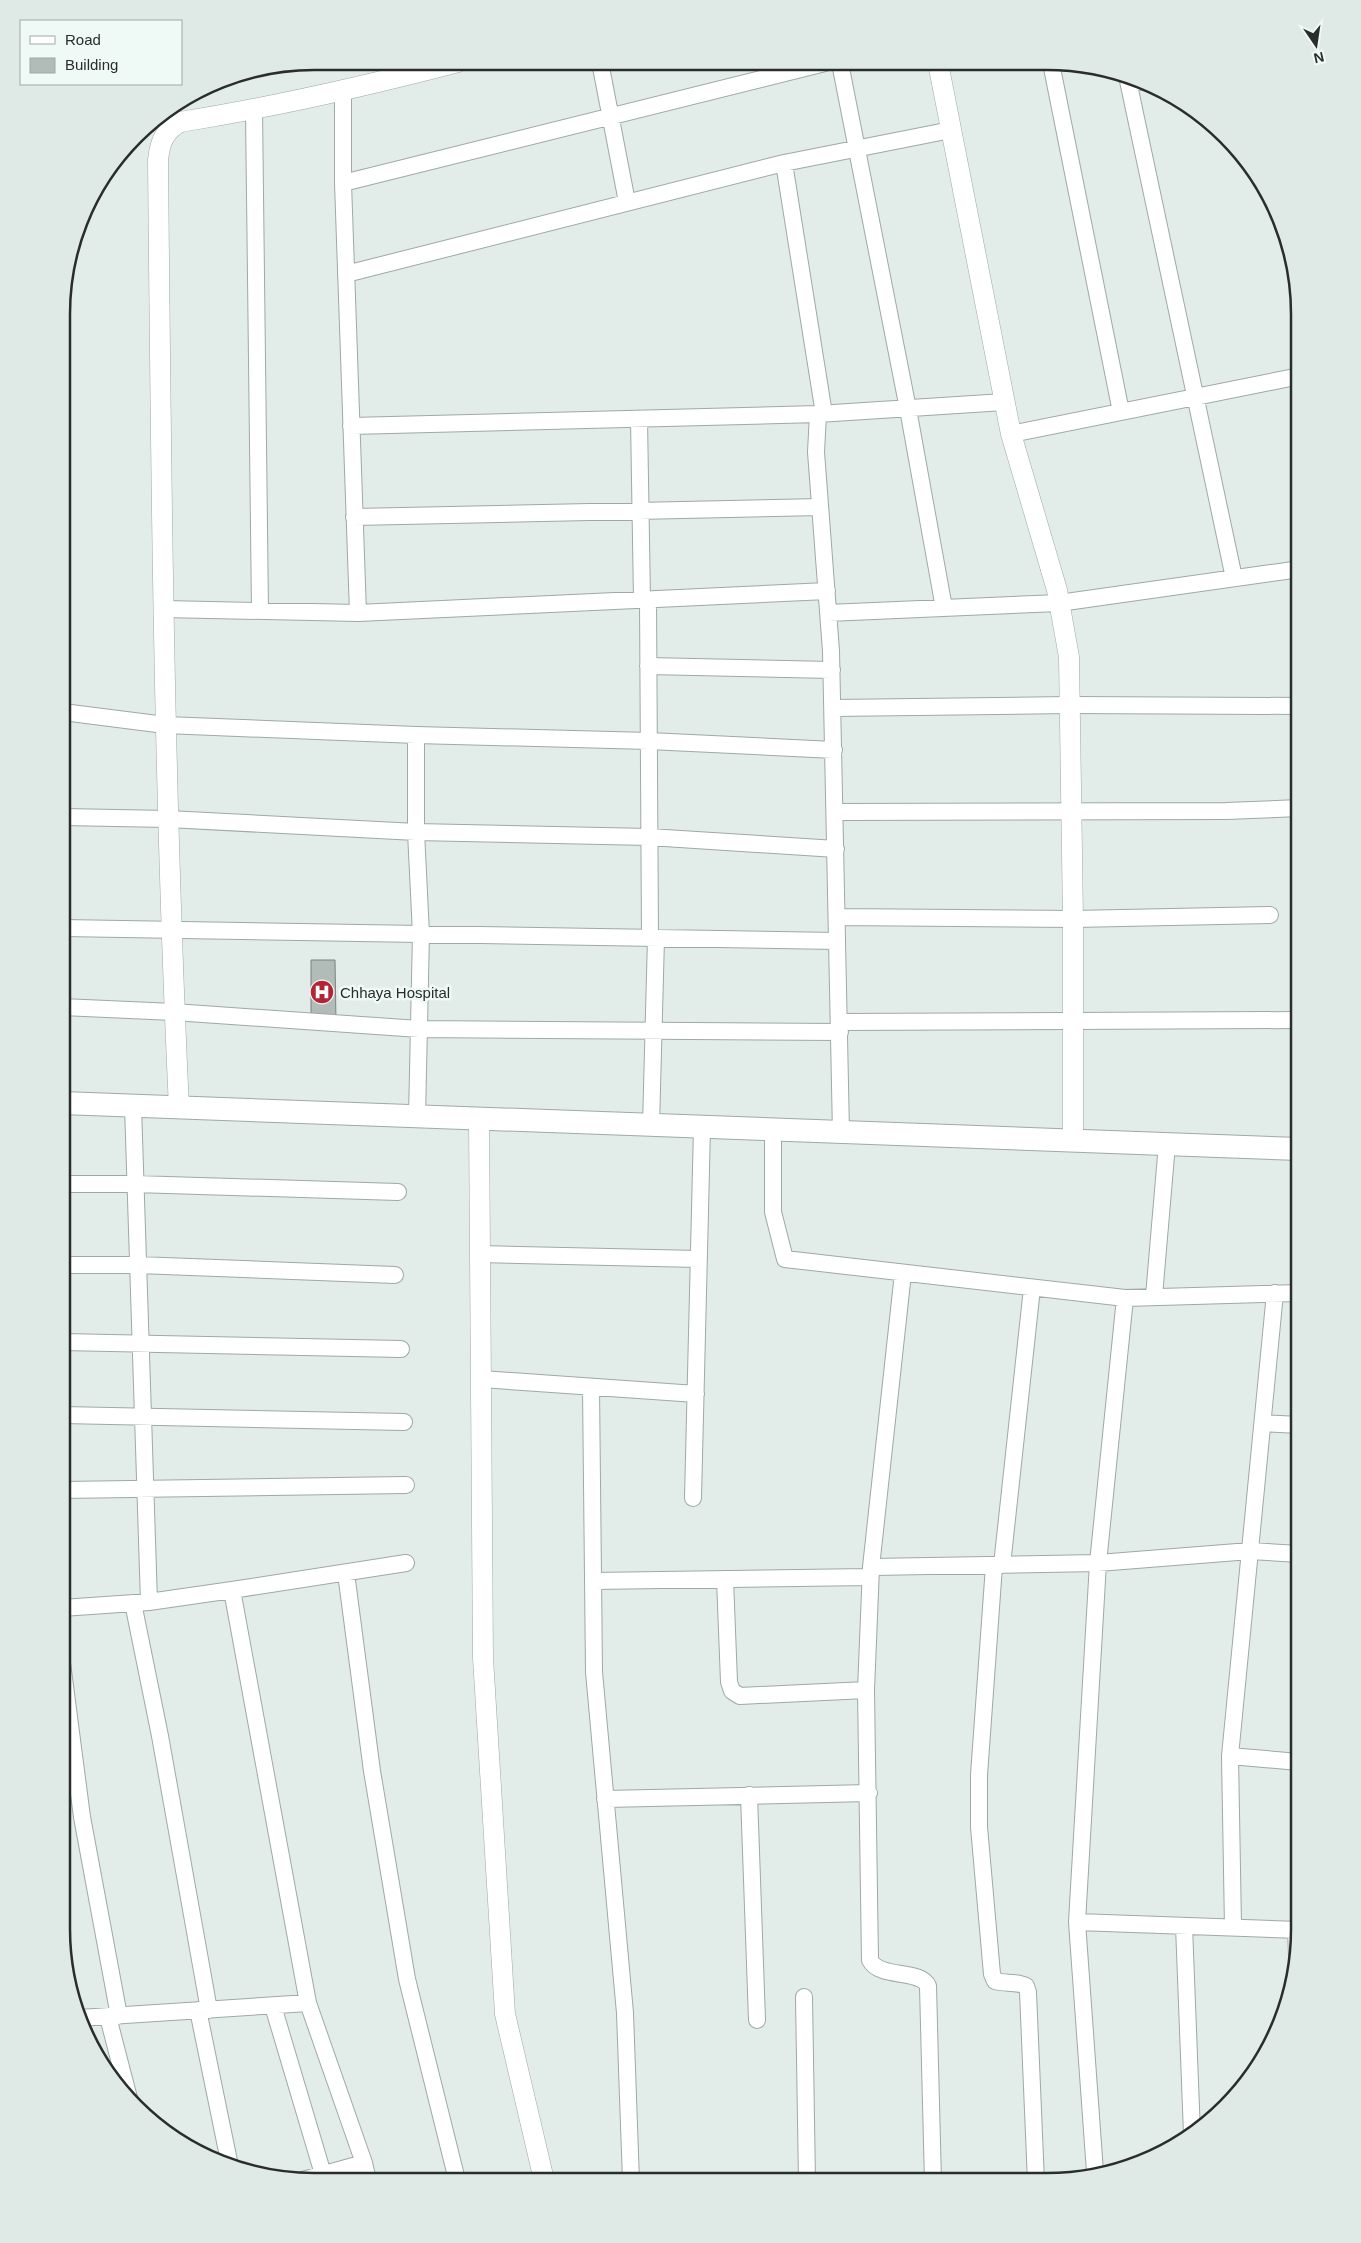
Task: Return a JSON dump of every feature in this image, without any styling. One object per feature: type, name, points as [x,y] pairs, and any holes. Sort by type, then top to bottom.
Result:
[{"type":"main road","points":[[70,1104],[1291,1149]]},
{"type":"street","points":[[179,1108],[171,930],[163,609],[158,170],[160,145],[168,131],[180,122],[254,110],[343,91],[426,70]]},
{"type":"street","points":[[602,70],[628,202]]},
{"type":"street","points":[[343,183],[797,70]]},
{"type":"street","points":[[841,70],[908,409],[944,608]]},
{"type":"street","points":[[939,70],[1010,434],[1060,602],[1069,657],[1074,1141]]},
{"type":"street","points":[[1052,70],[1121,412]]},
{"type":"street","points":[[1129,85],[1234,578]]},
{"type":"street","points":[[343,91],[343,183],[358,613]]},
{"type":"street","points":[[254,110],[260,611]]},
{"type":"street","points":[[346,274],[784,163],[951,130]]},
{"type":"street","points":[[784,163],[821,414],[816,452],[832,670],[842,1133]]},
{"type":"street","points":[[1010,434],[1291,378]]},
{"type":"street","points":[[351,426],[821,414],[1004,402]]},
{"type":"street","points":[[639,419],[648,666],[649,836],[653,938],[654,1030],[651,1126]]},
{"type":"street","points":[[354,517],[820,507]]},
{"type":"street","points":[[828,613],[1060,602],[1291,570]]},
{"type":"street","points":[[163,609],[358,613],[827,591]]},
{"type":"street","points":[[648,666],[832,670]]},
{"type":"street","points":[[833,708],[1069,705],[1291,706]]},
{"type":"street","points":[[70,713],[166,725],[416,735],[649,741],[834,750]]},
{"type":"street","points":[[416,735],[416,832],[421,934],[418,1117]]},
{"type":"street","points":[[835,812],[1226,811],[1291,808]]},
{"type":"street","points":[[70,817],[168,819],[416,832],[649,836],[836,849]]},
{"type":"street","points":[[837,917],[1073,919],[1270,915]]},
{"type":"street","points":[[70,928],[837,940]]},
{"type":"street","points":[[70,1008],[174,1012],[419,1029],[654,1030],[1073,1021],[1291,1020]]},
{"type":"street","points":[[132,1106],[145,1490],[141,1603],[203,2010],[228,2157]]},
{"type":"street","points":[[478,1120],[483,1658],[505,2014],[542,2173]]},
{"type":"street","points":[[693,1498],[702,1128]]},
{"type":"street","points":[[773,1130],[773,1212],[785,1259],[1125,1298],[1291,1293]]},
{"type":"street","points":[[1154,1296],[1167,1144]]},
{"type":"street","points":[[70,1184],[135,1184],[398,1192]]},
{"type":"street","points":[[480,1254],[699,1259]]},
{"type":"street","points":[[70,1265],[138,1265],[395,1275]]},
{"type":"street","points":[[904,1273],[870,1572],[866,1690],[870,1960],[877,1968],[921,1979],[928,1986],[933,2173]]},
{"type":"street","points":[[1032,1288],[998,1566],[979,1775],[980,1827],[992,1974],[995,1981],[1001,1983],[1020,1983],[1026,1986],[1028,1992],[1036,2173]]},
{"type":"street","points":[[1233,1927],[1230,1756],[1275,1292]]},
{"type":"street","points":[[1095,2168],[1077,1922],[1098,1563],[1125,1298]]},
{"type":"street","points":[[70,1342],[401,1348]]},
{"type":"street","points":[[481,1379],[696,1394]]},
{"type":"street","points":[[591,1387],[594,1672],[625,2013],[631,2173]]},
{"type":"street","points":[[70,1416],[404,1422]]},
{"type":"street","points":[[1263,1423],[1291,1425]]},
{"type":"street","points":[[70,1490],[406,1485]]},
{"type":"street","points":[[592,1581],[725,1579],[1098,1563],[1250,1551],[1291,1554]]},
{"type":"street","points":[[70,1607],[141,1603],[406,1563]]},
{"type":"street","points":[[346,1573],[372,1771],[407,1978],[455,2173]]},
{"type":"street","points":[[725,1579],[729,1682],[732,1691],[740,1696],[866,1690]]},
{"type":"street","points":[[232,1590],[308,2003],[366,2173]]},
{"type":"street","points":[[70,1725],[82,1817],[125,2083]]},
{"type":"street","points":[[1230,1756],[1291,1761]]},
{"type":"street","points":[[605,1799],[868,1793]]},
{"type":"street","points":[[749,1795],[756,2020]]},
{"type":"street","points":[[1077,1922],[1291,1930]]},
{"type":"street","points":[[1184,1926],[1192,2125]]},
{"type":"street","points":[[804,1997],[807,2173]]},
{"type":"street","points":[[87,2018],[308,2003]]},
{"type":"street","points":[[273,2006],[324,2173]]},
{"type":"street","points":[[328,2173],[364,2163]]},
{"type":"building","points":[[311,960],[335,960],[336,1021],[311,1021]]},
{"type":"place","name":"Chhaya Hospital","points":[[322,992]]}]
